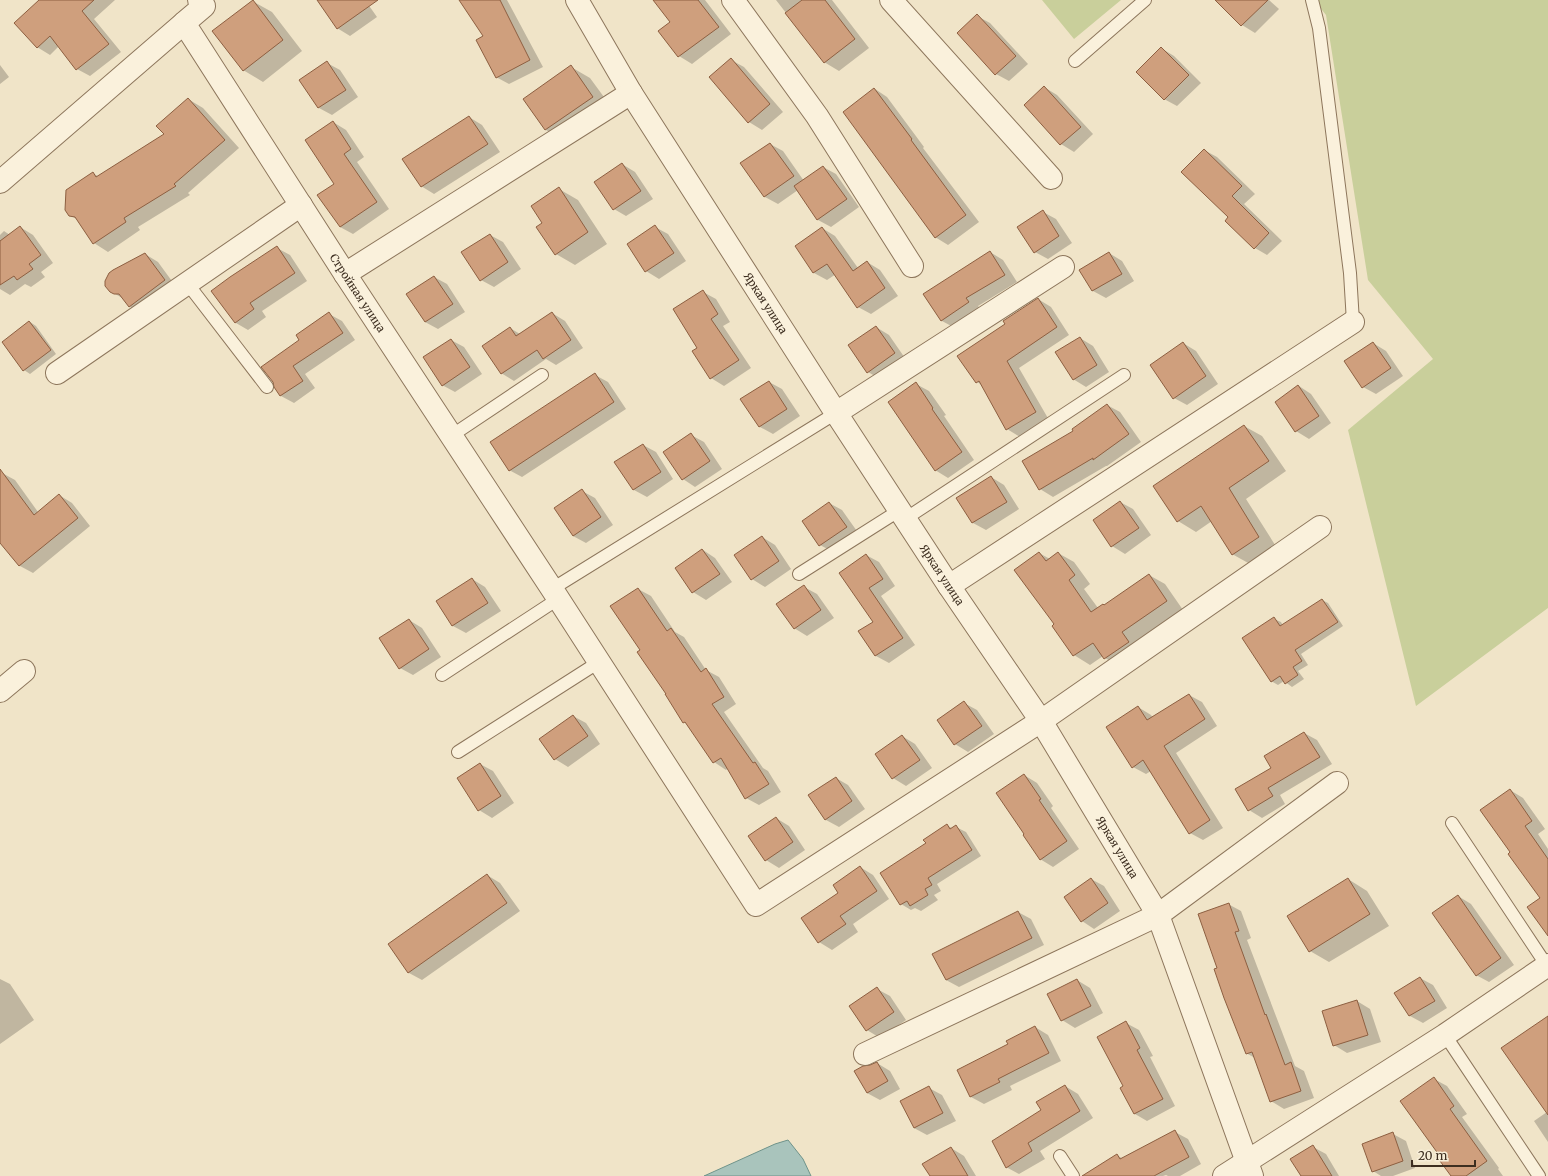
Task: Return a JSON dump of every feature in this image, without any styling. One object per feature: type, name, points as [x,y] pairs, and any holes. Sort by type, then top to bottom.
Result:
[{"type":"street","name":"Яркая улица","points":[[577,0],[631,93],[836,413],[949,586],[1041,721],[1158,915],[1249,1169]]},
{"type":"street","points":[[733,0],[817,116],[912,266]]},
{"type":"street","points":[[891,0],[1051,178]]},
{"type":"street","points":[[0,182],[184,23],[205,2]]},
{"type":"street","name":"Стройная улица","points":[[184,23],[345,274],[555,594],[756,905],[1041,721]]},
{"type":"street","points":[[345,274],[631,93]]},
{"type":"street","points":[[57,373],[301,205]]},
{"type":"street","points":[[836,413],[1062,267]]},
{"type":"street","points":[[949,586],[1353,322]]},
{"type":"street","points":[[1041,721],[1320,528]]},
{"type":"street","points":[[0,690],[24,671]]},
{"type":"street","points":[[865,1054],[1158,915],[1337,783]]},
{"type":"street","points":[[1224,1176],[1249,1169],[1548,965]]},
{"type":"lane","points":[[1075,61],[1145,0]]},
{"type":"lane","points":[[1312,0],[1319,28],[1350,273],[1353,322]]},
{"type":"lane","points":[[187,283],[267,387]]},
{"type":"lane","points":[[451,436],[542,375]]},
{"type":"lane","points":[[799,574],[903,514],[1124,375]]},
{"type":"lane","points":[[442,675],[555,594],[836,413]]},
{"type":"lane","points":[[458,752],[599,662]]},
{"type":"lane","points":[[1452,823],[1548,965]]},
{"type":"lane","points":[[1445,1035],[1540,1176]]},
{"type":"lane","points":[[1060,1156],[1073,1176]]},
{"type":"green space","points":[[1042,0],[1121,0],[1074,39]]},
{"type":"green space","points":[[1314,0],[1548,0],[1548,608],[1416,706],[1348,430],[1433,359],[1368,280],[1326,15]]},
{"type":"water","points":[[788,1140],[803,1159],[811,1176],[704,1176],[775,1144]]},
{"type":"building","points":[[39,0],[94,0],[82,11],[109,44],[76,70],[50,36],[37,48],[14,23]]},
{"type":"building","points":[[253,0],[283,40],[243,71],[212,31]]},
{"type":"building","points":[[317,0],[378,0],[337,29]]},
{"type":"building","points":[[459,0],[500,0],[530,60],[496,78],[476,40],[483,36]]},
{"type":"building","points":[[653,0],[698,0],[719,27],[678,57],[658,31],[670,22]]},
{"type":"building","points":[[802,0],[825,0],[855,39],[824,63],[785,13]]},
{"type":"building","points":[[1215,0],[1268,0],[1241,26]]},
{"type":"building","points":[[977,14],[1016,56],[995,75],[957,33]]},
{"type":"building","points":[[1161,47],[1189,75],[1164,100],[1136,72]]},
{"type":"building","points":[[731,58],[770,104],[748,123],[709,77]]},
{"type":"building","points":[[327,61],[346,90],[318,108],[299,80]]},
{"type":"building","points":[[571,65],[593,97],[545,130],[523,99]]},
{"type":"building","points":[[1044,86],[1081,127],[1060,145],[1024,105]]},
{"type":"building","points":[[874,88],[966,215],[935,238],[843,112]]},
{"type":"building","points":[[188,98],[225,140],[174,184],[176,186],[124,218],[126,222],[93,244],[75,217],[69,216],[65,210],[66,190],[93,172],[96,177],[164,134],[156,126]]},
{"type":"building","points":[[469,116],[488,144],[421,187],[402,159]]},
{"type":"building","points":[[333,121],[351,149],[344,154],[377,202],[340,227],[317,195],[334,184],[305,140]]},
{"type":"building","points":[[770,143],[794,176],[764,197],[740,163]]},
{"type":"building","points":[[1204,149],[1242,186],[1232,196],[1269,233],[1254,249],[1225,221],[1228,217],[1181,172]]},
{"type":"building","points":[[622,163],[641,191],[613,210],[594,182]]},
{"type":"building","points":[[823,166],[847,199],[817,220],[794,186]]},
{"type":"building","points":[[559,187],[588,232],[555,255],[536,227],[542,223],[531,206]]},
{"type":"building","points":[[1043,210],[1059,236],[1034,253],[1017,227]]},
{"type":"building","points":[[655,225],[674,253],[645,272],[627,244]]},
{"type":"building","points":[[20,226],[41,255],[29,264],[33,269],[17,280],[14,276],[0,285],[0,241]]},
{"type":"building","points":[[822,227],[853,271],[867,261],[885,288],[857,308],[827,264],[813,273],[795,246]]},
{"type":"building","points":[[490,234],[508,262],[480,281],[461,252]]},
{"type":"building","points":[[277,246],[295,273],[250,303],[254,309],[235,323],[211,291]]},
{"type":"building","points":[[990,251],[1005,275],[966,298],[969,302],[941,321],[923,294]]},
{"type":"building","points":[[1109,252],[1122,274],[1092,291],[1079,270]]},
{"type":"building","points":[[145,253],[165,280],[129,307],[119,294],[110,292],[105,286],[105,281],[109,273],[113,270]]},
{"type":"building","points":[[434,276],[453,304],[425,322],[406,294]]},
{"type":"building","points":[[703,290],[718,314],[711,319],[739,360],[710,379],[692,351],[697,348],[673,309]]},
{"type":"building","points":[[1038,298],[1057,327],[1007,361],[1036,412],[1006,430],[979,381],[976,383],[957,356],[1005,324],[1003,321]]},
{"type":"building","points":[[329,312],[343,333],[293,366],[303,381],[280,396],[274,387],[273,382],[261,367],[299,340],[296,335]]},
{"type":"building","points":[[552,312],[571,340],[543,359],[537,350],[501,374],[482,346],[510,327],[516,336]]},
{"type":"building","points":[[29,321],[51,350],[23,371],[2,342]]},
{"type":"building","points":[[876,326],[895,353],[867,373],[848,345]]},
{"type":"building","points":[[1080,337],[1097,365],[1073,380],[1055,352]]},
{"type":"building","points":[[451,339],[470,367],[442,386],[423,357]]},
{"type":"building","points":[[1183,342],[1206,376],[1173,399],[1150,365]]},
{"type":"building","points":[[1373,342],[1391,368],[1362,388],[1344,361]]},
{"type":"building","points":[[595,373],[614,402],[509,471],[490,442]]},
{"type":"building","points":[[769,381],[787,409],[759,427],[740,399]]},
{"type":"building","points":[[916,382],[933,408],[932,409],[962,452],[935,471],[888,402]]},
{"type":"building","points":[[1298,385],[1319,416],[1295,432],[1275,402]]},
{"type":"building","points":[[1107,404],[1129,434],[1093,460],[1093,458],[1039,490],[1022,461],[1073,431],[1072,429]]},
{"type":"building","points":[[1244,425],[1269,461],[1229,488],[1259,537],[1232,555],[1201,506],[1177,522],[1153,486]]},
{"type":"building","points":[[691,433],[710,461],[682,480],[663,452]]},
{"type":"building","points":[[643,444],[661,472],[633,490],[614,462]]},
{"type":"building","points":[[0,469],[34,515],[59,494],[78,518],[19,566],[0,543]]},
{"type":"building","points":[[991,476],[1007,502],[972,523],[956,498]]},
{"type":"building","points":[[582,489],[601,517],[573,536],[554,508]]},
{"type":"building","points":[[1120,501],[1139,528],[1111,547],[1093,520]]},
{"type":"building","points":[[829,502],[847,527],[819,546],[802,521]]},
{"type":"building","points":[[762,536],[779,561],[751,580],[734,555]]},
{"type":"building","points":[[702,549],[720,574],[692,593],[675,568]]},
{"type":"building","points":[[1039,552],[1046,561],[1058,552],[1075,575],[1069,580],[1091,612],[1103,604],[1104,605],[1149,574],[1167,601],[1122,632],[1129,642],[1104,659],[1093,643],[1073,656],[1052,626],[1054,624],[1014,570]]},
{"type":"building","points":[[866,554],[883,579],[869,588],[903,638],[875,656],[858,631],[873,622],[839,573]]},
{"type":"building","points":[[472,578],[488,603],[452,626],[436,601]]},
{"type":"building","points":[[804,585],[821,610],[794,629],[776,604]]},
{"type":"building","points":[[638,588],[667,631],[671,628],[701,672],[706,668],[724,697],[712,704],[753,763],[755,762],[769,784],[745,799],[721,758],[713,763],[685,722],[683,723],[666,694],[637,652],[640,650],[610,606]]},
{"type":"building","points":[[1322,599],[1338,622],[1295,650],[1302,661],[1293,667],[1298,675],[1285,684],[1280,676],[1271,682],[1242,638],[1274,617],[1280,626]]},
{"type":"building","points":[[409,619],[429,649],[399,669],[379,638]]},
{"type":"building","points":[[1189,694],[1205,719],[1164,746],[1210,820],[1189,834],[1143,760],[1132,768],[1106,727],[1138,706],[1147,720]]},
{"type":"building","points":[[964,701],[982,726],[954,745],[937,720]]},
{"type":"building","points":[[573,715],[588,736],[554,760],[539,739]]},
{"type":"building","points":[[1304,732],[1320,757],[1268,788],[1273,796],[1248,811],[1235,789],[1271,768],[1264,756]]},
{"type":"building","points":[[902,735],[920,760],[892,779],[875,754]]},
{"type":"building","points":[[480,763],[501,796],[478,811],[457,778]]},
{"type":"building","points":[[1024,774],[1041,799],[1039,800],[1067,841],[1040,860],[996,793]]},
{"type":"building","points":[[836,777],[852,801],[825,820],[808,795]]},
{"type":"building","points":[[1510,789],[1532,821],[1525,826],[1548,859],[1548,936],[1527,907],[1540,898],[1508,854],[1510,852],[1480,810]]},
{"type":"building","points":[[776,817],[793,842],[765,861],[748,836]]},
{"type":"building","points":[[947,824],[950,829],[956,825],[972,850],[928,878],[932,885],[925,889],[928,895],[910,906],[907,901],[900,905],[880,873],[926,843],[923,840]]},
{"type":"building","points":[[860,866],[877,891],[840,916],[846,924],[818,943],[801,918],[838,893],[833,885]]},
{"type":"building","points":[[487,874],[507,903],[408,973],[388,944]]},
{"type":"building","points":[[1091,878],[1108,903],[1081,922],[1064,897]]},
{"type":"building","points":[[1348,878],[1370,914],[1309,952],[1287,916]]},
{"type":"building","points":[[1458,895],[1501,958],[1476,976],[1432,913]]},
{"type":"building","points":[[1229,903],[1239,931],[1235,932],[1265,1015],[1266,1014],[1285,1065],[1291,1062],[1301,1091],[1270,1102],[1252,1052],[1246,1054],[1224,998],[1214,969],[1217,968],[1198,914]]},
{"type":"building","points":[[1018,911],[1032,938],[946,980],[932,954]]},
{"type":"building","points":[[1420,977],[1435,1001],[1409,1016],[1394,993]]},
{"type":"building","points":[[1077,979],[1091,1006],[1061,1021],[1047,994]]},
{"type":"building","points":[[877,987],[894,1012],[866,1031],[849,1006]]},
{"type":"building","points":[[1357,1000],[1368,1035],[1333,1046],[1322,1011]]},
{"type":"building","points":[[1548,1016],[1548,1115],[1501,1048]]},
{"type":"building","points":[[1126,1021],[1140,1048],[1137,1050],[1163,1099],[1134,1114],[1120,1088],[1123,1086],[1097,1037]]},
{"type":"building","points":[[1035,1026],[1049,1053],[998,1079],[1000,1082],[970,1097],[957,1070],[1008,1044],[1006,1041]]},
{"type":"building","points":[[877,1062],[888,1081],[867,1093],[854,1071],[863,1066]]},
{"type":"building","points":[[1434,1077],[1454,1106],[1450,1109],[1487,1161],[1466,1176],[1451,1176],[1437,1157],[1439,1155],[1400,1101]]},
{"type":"building","points":[[1065,1085],[1080,1111],[1028,1143],[1032,1151],[1006,1168],[992,1141],[1041,1110],[1036,1102]]},
{"type":"building","points":[[929,1086],[943,1113],[914,1128],[900,1101]]},
{"type":"building","points":[[1175,1130],[1189,1157],[1154,1176],[1082,1176],[1117,1154],[1120,1159]]},
{"type":"building","points":[[1393,1132],[1403,1161],[1372,1172],[1362,1144]]},
{"type":"building","points":[[1313,1145],[1332,1176],[1301,1176],[1290,1159]]},
{"type":"building","points":[[951,1147],[968,1176],[930,1176],[922,1164]]}]
